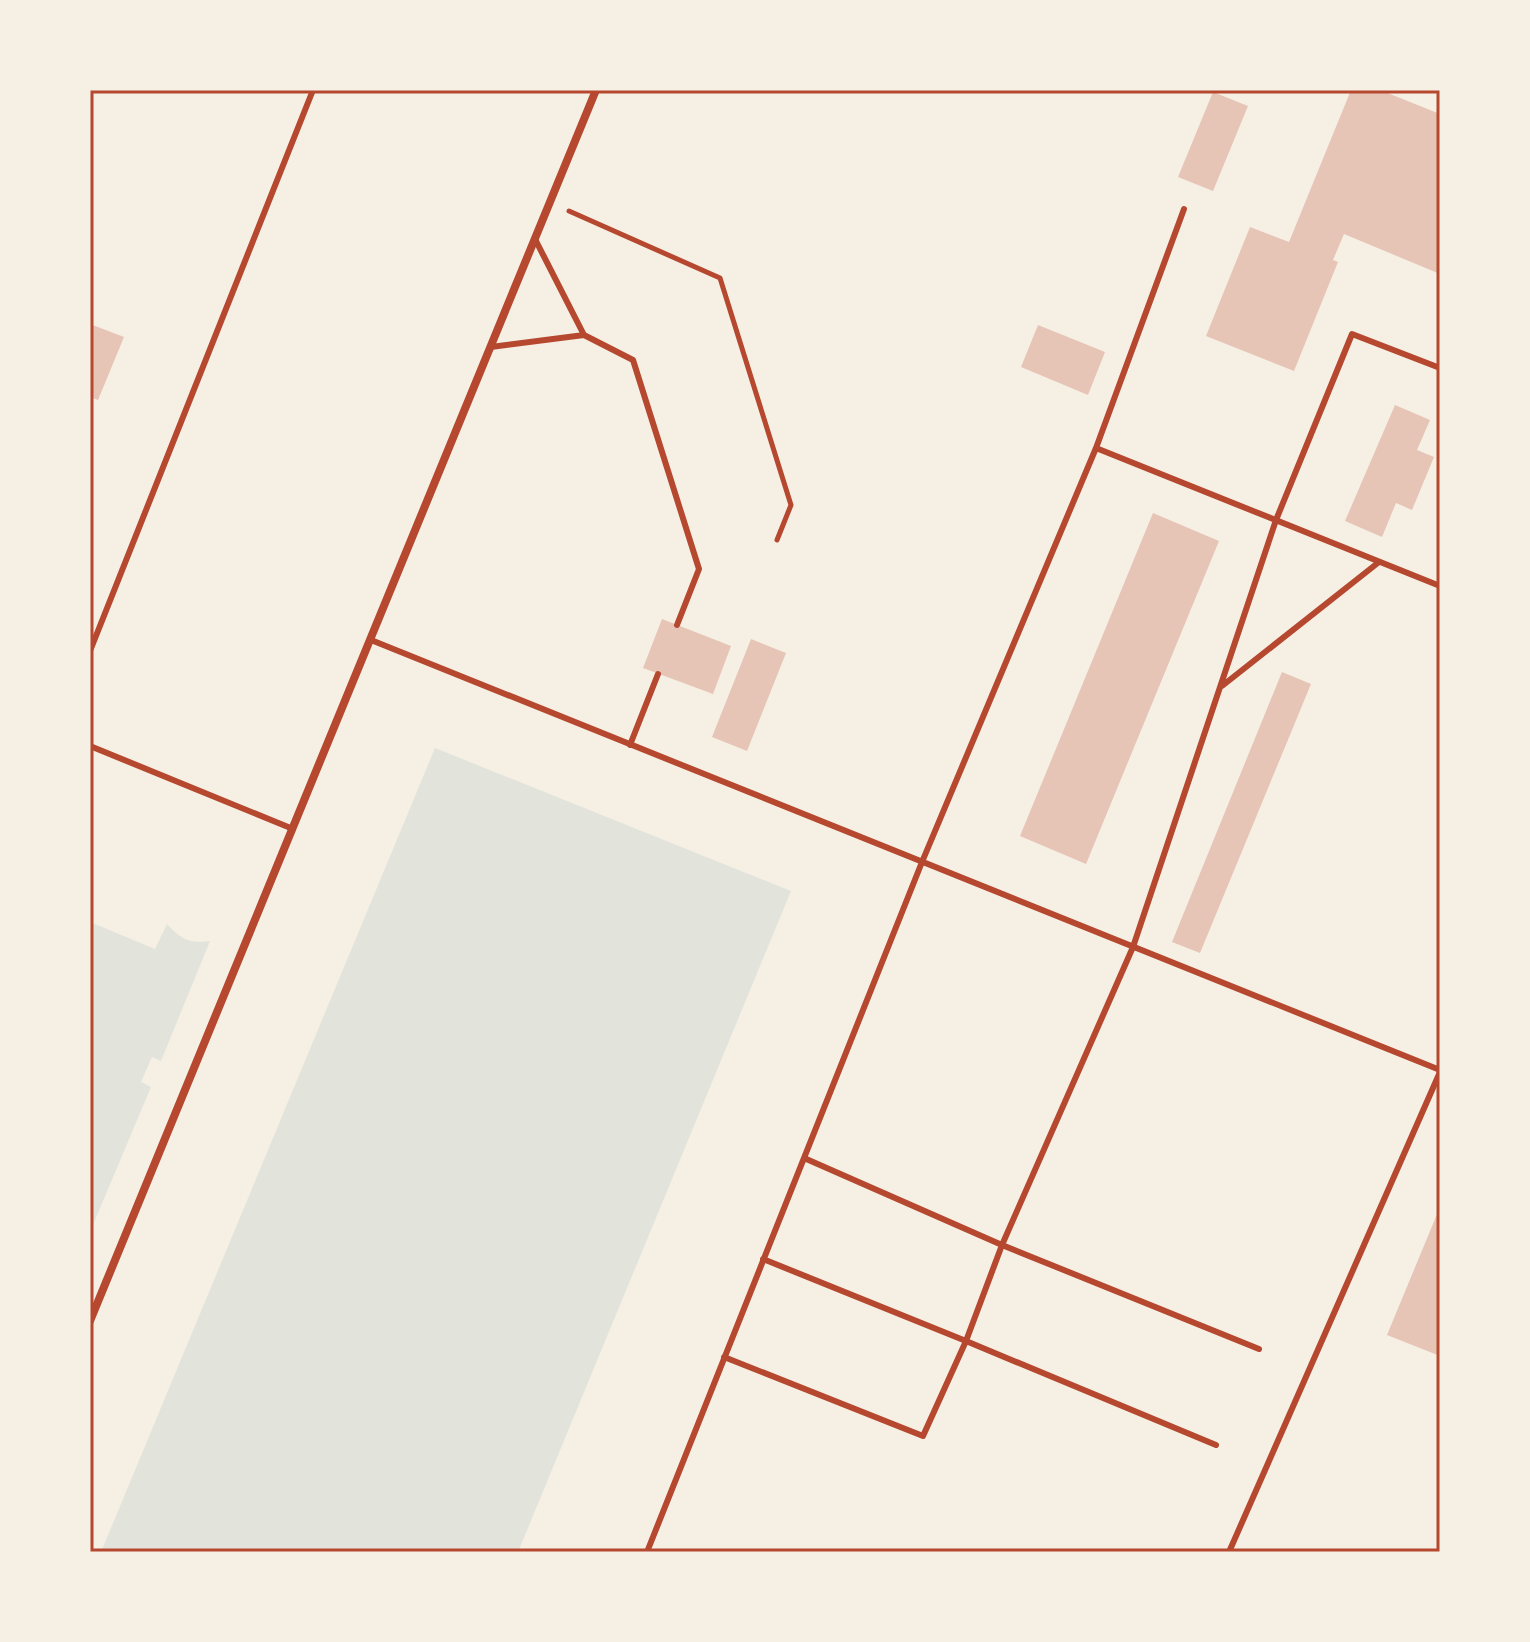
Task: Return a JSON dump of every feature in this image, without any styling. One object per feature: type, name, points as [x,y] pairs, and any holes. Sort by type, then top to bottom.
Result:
[{"type":"street","points":[[90,1321],[596,90]]},
{"type":"lane","points":[[90,651],[313,90]]},
{"type":"lane","points":[[647,1552],[922,862],[1096,448],[1184,209]]},
{"type":"lane","points":[[535,239],[584,335]]},
{"type":"lane","points":[[724,1357],[923,1436],[966,1341],[1002,1245],[1133,947],[1276,520],[1352,334],[1440,368]]},
{"type":"lane","points":[[491,347],[584,335],[633,360],[699,569],[677,625]]},
{"type":"lane","points":[[1096,448],[1440,586]]},
{"type":"lane","points":[[1221,686],[1379,562]]},
{"type":"lane","points":[[371,640],[1440,1071],[1229,1552]]},
{"type":"lane","points":[[630,745],[658,674]]},
{"type":"lane","points":[[90,746],[293,829]]},
{"type":"lane","points":[[804,1158],[1002,1245],[1259,1349]]},
{"type":"lane","points":[[763,1259],[1216,1445]]},
{"type":"path","points":[[569,211],[720,278],[791,505],[777,540]]},
{"type":"shaded area","points":[[435,748],[791,891],[518,1552],[101,1552]]},
{"type":"shaded area","points":[[90,922],[155,949],[167,924],[186,939],[210,941],[161,1061],[152,1057],[141,1082],[151,1087],[90,1232]]},
{"type":"building","points":[[1351,90],[1380,90],[1440,114],[1440,274],[1344,234],[1333,260],[1338,262],[1294,371],[1206,336],[1250,227],[1289,242]]},
{"type":"building","points":[[1213,92],[1248,106],[1213,191],[1178,177]]},
{"type":"building","points":[[90,324],[124,337],[98,400],[90,397]]},
{"type":"building","points":[[1038,325],[1105,352],[1088,395],[1021,367]]},
{"type":"building","points":[[1395,405],[1430,420],[1417,450],[1434,457],[1412,510],[1396,503],[1382,537],[1345,521]]},
{"type":"building","points":[[1153,513],[1219,541],[1086,864],[1020,836]]},
{"type":"building","points":[[662,619],[731,646],[713,694],[643,668]]},
{"type":"building","points":[[751,639],[786,653],[747,751],[712,737]]},
{"type":"building","points":[[1282,672],[1311,684],[1200,953],[1172,942]]},
{"type":"building","points":[[1440,1207],[1440,1356],[1387,1335]]}]
